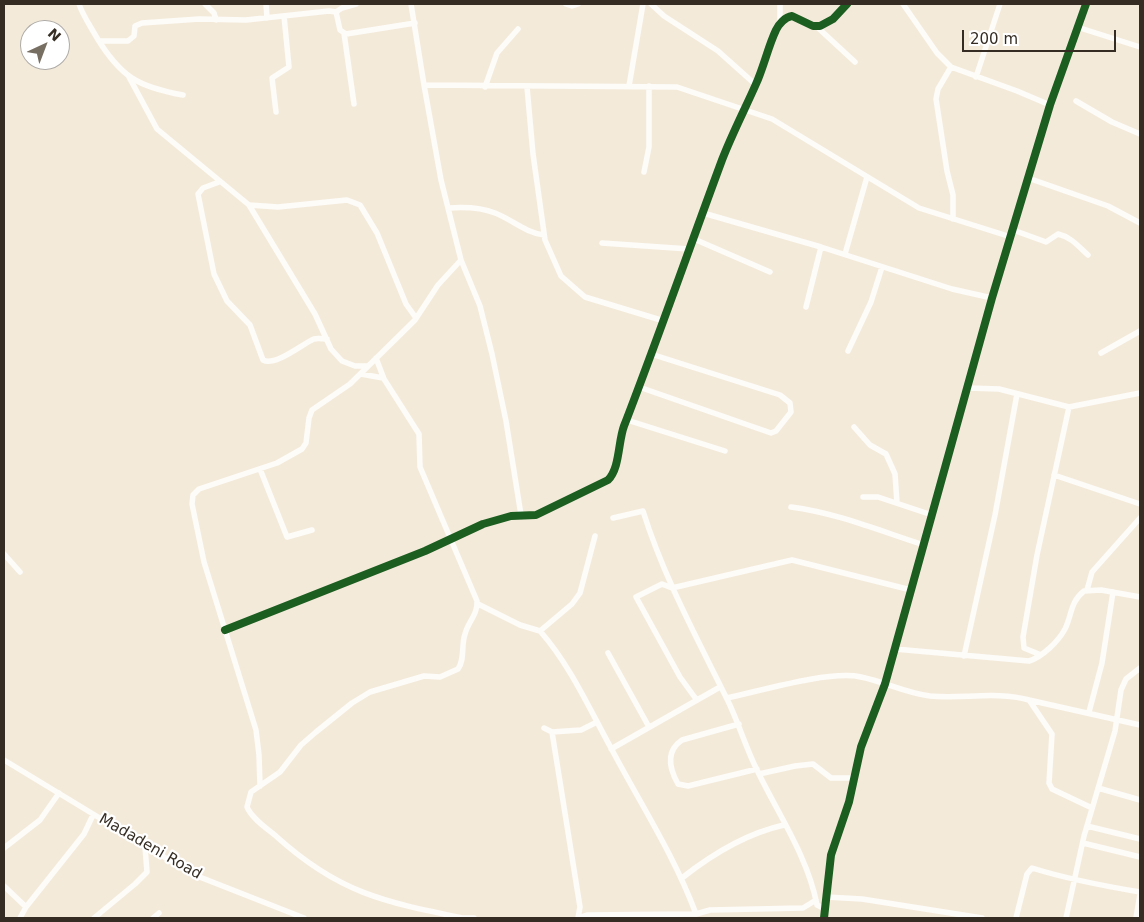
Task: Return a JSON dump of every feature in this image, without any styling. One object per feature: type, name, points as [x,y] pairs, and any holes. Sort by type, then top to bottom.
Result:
[{"type":"street","points":[[79,4],[112,62],[129,78],[157,129],[249,205],[315,314],[331,349],[342,361],[355,366],[368,366]]},
{"type":"street","points":[[205,4],[214,13],[216,20]]},
{"type":"street","points":[[266,4],[267,18]]},
{"type":"street","points":[[99,41],[128,41],[134,36],[134,28],[138,24],[267,18],[336,12],[356,4]]},
{"type":"street","points":[[411,4],[437,161],[460,260],[486,326],[506,420],[521,515]]},
{"type":"street","points":[[566,4],[572,6],[578,4]]},
{"type":"street","points":[[629,86],[643,4]]},
{"type":"street","points":[[651,4],[664,16],[718,51],[756,85]]},
{"type":"street","points":[[226,630],[452,539],[491,521],[521,515],[536,515],[608,480],[613,474],[619,442],[664,321],[688,249],[694,239],[743,108],[756,85],[780,24],[780,4]]},
{"type":"street","points":[[816,26],[829,22],[847,4]]},
{"type":"street","points":[[903,4],[937,53],[951,67],[1050,105]]},
{"type":"street","points":[[976,77],[1000,4]]},
{"type":"street","points":[[824,918],[831,855],[844,819],[861,748],[885,684],[992,298],[1050,105],[1086,4]]},
{"type":"street","points":[[336,12],[340,30],[344,33],[354,34],[415,23]]},
{"type":"street","points":[[276,112],[272,78],[289,67],[284,16]]},
{"type":"street","points":[[780,24],[792,16],[816,26],[855,62]]},
{"type":"street","points":[[1077,27],[1140,47]]},
{"type":"street","points":[[485,87],[497,53],[518,29]]},
{"type":"street","points":[[344,33],[354,104]]},
{"type":"street","points":[[951,67],[938,89],[936,99],[947,171],[953,195],[953,219]]},
{"type":"street","points":[[129,78],[161,91],[183,95]]},
{"type":"street","points":[[424,85],[485,87],[677,87],[743,108],[772,120],[919,208],[1011,237]]},
{"type":"street","points":[[644,172],[649,147],[649,86]]},
{"type":"street","points":[[527,87],[533,154],[544,235],[547,249],[561,276],[584,297],[664,321]]},
{"type":"street","points":[[1076,102],[1112,122],[1140,134]]},
{"type":"street","points":[[845,254],[867,177]]},
{"type":"street","points":[[1028,178],[1108,206],[1140,223]]},
{"type":"street","points":[[219,182],[203,188],[198,194],[214,274],[227,301],[250,325],[263,360],[268,362],[281,358],[314,339],[326,339]]},
{"type":"street","points":[[249,205],[266,208],[347,200],[357,202],[377,233],[406,304],[416,318]]},
{"type":"street","points":[[449,208],[484,209],[496,213],[524,230],[544,235]]},
{"type":"street","points":[[703,213],[845,254],[952,289],[992,298]]},
{"type":"street","points":[[1013,230],[1046,242],[1058,234],[1063,235],[1070,238],[1088,255]]},
{"type":"street","points":[[694,239],[770,272]]},
{"type":"street","points":[[602,243],[688,249]]},
{"type":"street","points":[[806,307],[822,247]]},
{"type":"street","points":[[260,786],[256,730],[204,562],[192,498],[199,489],[277,463],[302,449],[306,443],[308,418],[312,410],[339,393],[361,374],[416,318],[438,285],[460,260]]},
{"type":"street","points":[[848,350],[871,302],[882,267]]},
{"type":"street","points":[[1101,353],[1140,331]]},
{"type":"street","points":[[639,387],[770,432],[776,431],[791,412],[790,403],[780,396],[651,354]]},
{"type":"street","points":[[376,358],[384,379],[419,434],[420,467],[478,604],[476,612],[465,632],[461,646],[462,661],[458,669],[440,676],[424,676],[370,692],[352,703],[301,745],[280,772],[251,792],[247,803],[249,811],[304,861],[332,879],[388,902],[463,918],[474,918]]},
{"type":"street","points":[[361,374],[372,374],[384,379]]},
{"type":"street","points":[[968,388],[989,388],[1069,407],[1140,393]]},
{"type":"street","points":[[964,656],[995,515],[1017,394]]},
{"type":"street","points":[[1041,656],[1024,648],[1024,637],[1037,554],[1069,407]]},
{"type":"street","points":[[627,420],[725,451]]},
{"type":"street","points":[[854,427],[870,445],[886,454],[895,474],[897,503]]},
{"type":"street","points":[[260,469],[287,537],[312,530]]},
{"type":"street","points":[[1054,475],[1140,504]]},
{"type":"street","points":[[863,497],[878,497],[932,516]]},
{"type":"street","points":[[791,507],[812,510],[849,520],[924,545]]},
{"type":"street","points":[[613,518],[643,511],[653,542],[672,588],[739,724],[758,772],[802,860],[817,905],[825,909]]},
{"type":"street","points":[[895,649],[1029,661],[1041,656],[1060,637],[1065,629],[1073,602],[1087,590],[1094,568],[1140,518]]},
{"type":"street","points":[[540,630],[572,604],[580,593],[595,536]]},
{"type":"street","points":[[4,554],[20,572]]},
{"type":"street","points":[[696,699],[680,677],[636,597],[662,584],[672,588],[792,560],[911,590]]},
{"type":"street","points":[[1087,590],[1140,597]]},
{"type":"street","points":[[1089,712],[1102,663],[1113,592]]},
{"type":"street","points":[[478,604],[520,625],[540,630],[552,644],[573,676],[682,878],[696,914]]},
{"type":"street","points":[[608,653],[649,727]]},
{"type":"street","points":[[1066,918],[1087,826],[1123,686],[1131,674],[1140,668]]},
{"type":"street","points":[[726,698],[827,677],[860,677],[929,696],[996,696],[1029,700],[1116,718],[1140,725]]},
{"type":"street","points":[[611,749],[720,687]]},
{"type":"street","points":[[1029,700],[1052,734],[1050,783],[1052,789],[1092,808]]},
{"type":"street","points":[[544,728],[552,732],[581,730],[597,722]]},
{"type":"street","points":[[739,724],[682,740],[674,745],[670,757],[674,777],[678,784],[688,786],[758,772],[813,764],[831,778],[855,778]]},
{"type":"street","points":[[552,732],[580,907],[578,918],[587,915],[696,914],[710,910],[806,908],[816,900]]},
{"type":"street","name":"Madadeni Road","points":[[4,760],[192,874],[304,918]]},
{"type":"street","points":[[1098,788],[1140,800]]},
{"type":"street","points":[[4,848],[40,820],[59,793]]},
{"type":"street","points":[[20,918],[26,907],[80,838],[93,815]]},
{"type":"street","points":[[682,878],[702,862],[738,842],[766,829],[784,825]]},
{"type":"street","points":[[1087,826],[1140,839]]},
{"type":"street","points":[[1083,843],[1140,857]]},
{"type":"street","points":[[94,918],[130,889],[147,872],[145,847]]},
{"type":"street","points":[[1016,918],[1030,869],[1064,878],[1076,878],[1140,893],[1136,918]]},
{"type":"street","points":[[4,886],[26,907]]},
{"type":"street","points":[[826,897],[862,899],[982,918]]},
{"type":"street","points":[[580,907],[587,915]]},
{"type":"street","points":[[153,918],[159,913]]},
{"type":"cycle path","points":[[225,630],[425,551],[483,524],[511,516],[536,515],[608,480],[615,469],[624,426],[722,160],[759,77],[776,30],[782,21],[792,16],[813,26],[820,26],[833,19],[847,4]]},
{"type":"cycle path","points":[[824,918],[831,855],[849,802],[861,747],[885,684],[992,298],[1050,105],[1086,4]]}]
